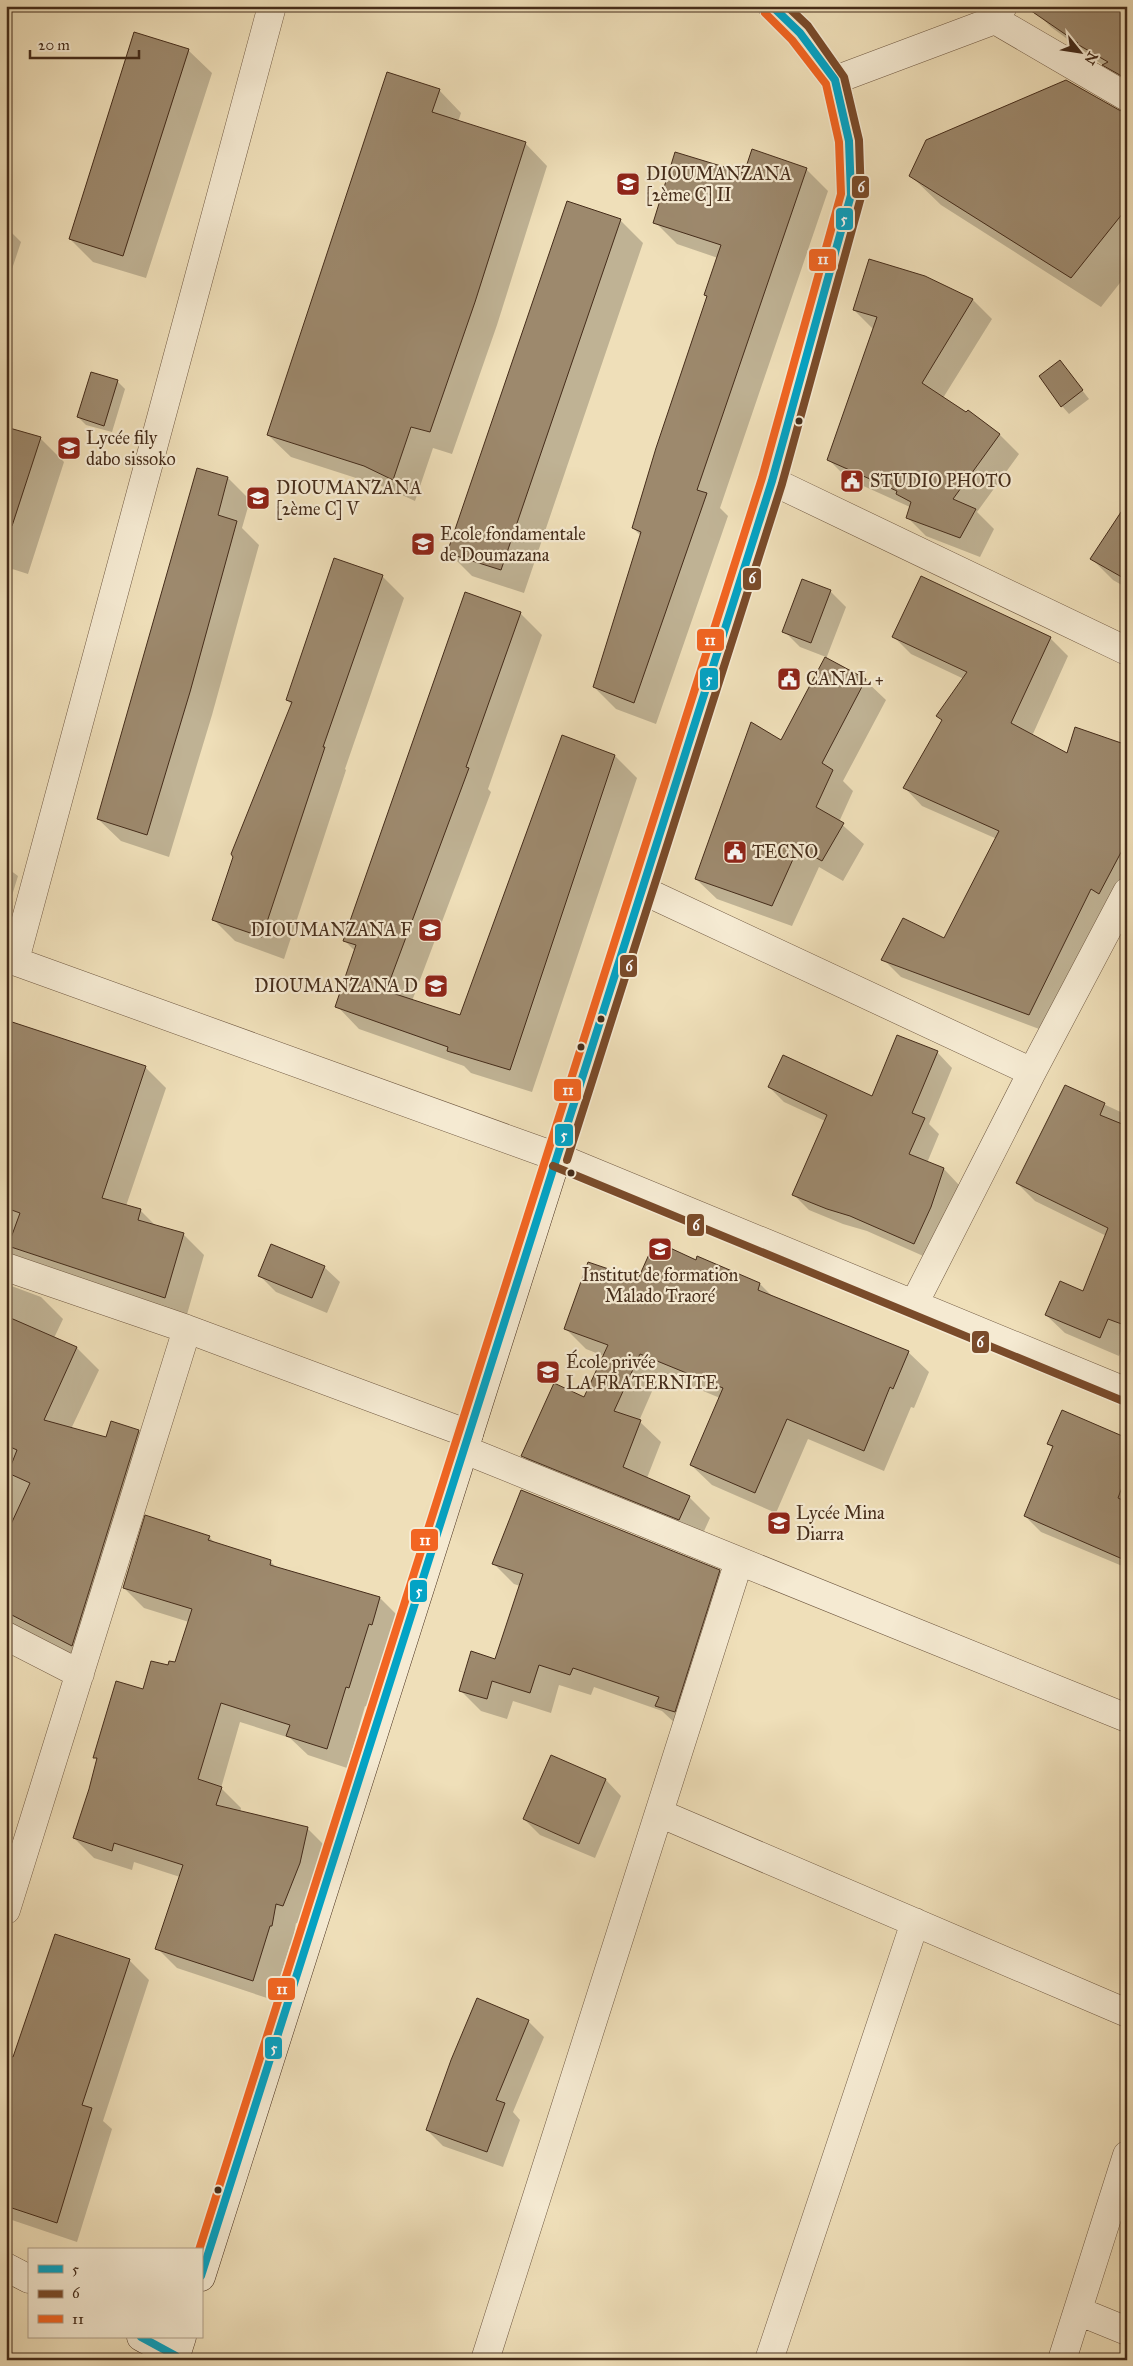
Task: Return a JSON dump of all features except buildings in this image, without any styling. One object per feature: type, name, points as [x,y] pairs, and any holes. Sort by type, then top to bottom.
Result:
[{"type":"street","points":[[272,6],[10,959],[557,1157],[1127,1392]]},
{"type":"street","points":[[202,2274],[772,481],[851,195],[849,140],[835,80],[800,33],[772,6]]},
{"type":"street","points":[[835,80],[999,13],[1127,97]]},
{"type":"street","points":[[772,481],[1127,651]]},
{"type":"street","points":[[642,890],[1032,1072]]},
{"type":"street","points":[[914,1304],[1032,1072],[1127,892]]},
{"type":"street","points":[[6,1267],[187,1329],[467,1442],[739,1561],[1127,1718]]},
{"type":"street","points":[[6,1910],[187,1329]]},
{"type":"street","points":[[485,2360],[739,1561]]},
{"type":"street","points":[[6,1636],[80,1674]]},
{"type":"street","points":[[659,1813],[1127,2013]]},
{"type":"street","points":[[770,2360],[915,1922]]},
{"type":"street","points":[[1062,2360],[1127,2156]]},
{"type":"street","points":[[6,2267],[28,2278]]},
{"type":"street","points":[[1078,2311],[1127,2331]]},
{"type":"street","points":[[144,2338],[181,2353]]},
{"type":"transit line","name":"5","points":[[202,2273],[772,481],[851,195],[849,141],[835,80],[800,33],[772,6]]},
{"type":"transit line","name":"6","points":[[567,1160],[782,484],[861,197],[859,140],[844,77],[808,26],[787,6]]},
{"type":"transit line","name":"11","points":[[200,2248],[762,478],[841,194],[839,142],[826,84],[792,40],[765,13]]},
{"type":"transit line","name":"6","points":[[553,1166],[1123,1401]]},
{"type":"transit line","name":"5","points":[[143,2338],[176,2356]]},
{"type":"place","name":"DIOUMANZANA [2ème C] II","points":[[628,184]]},
{"type":"place","name":"Lycée fily dabo sissoko","points":[[69,448]]},
{"type":"place","name":"STUDIO PHOTO","points":[[852,481]]},
{"type":"place","name":"DIOUMANZANA [2ème C] V","points":[[258,498]]},
{"type":"place","name":"Ecole fondamentale de Doumazana","points":[[423,544]]},
{"type":"place","name":"CANAL +","points":[[789,679]]},
{"type":"place","name":"TECNO","points":[[735,852]]},
{"type":"place","name":"DIOUMANZANA F","points":[[430,930]]},
{"type":"place","name":"DIOUMANZANA D","points":[[436,986]]},
{"type":"place","name":"Institut de formation Malado Traoré","points":[[660,1249]]},
{"type":"place","name":"École privée LA FRATERNITE","points":[[548,1372]]},
{"type":"place","name":"Lycée Mina Diarra","points":[[779,1523]]}]
